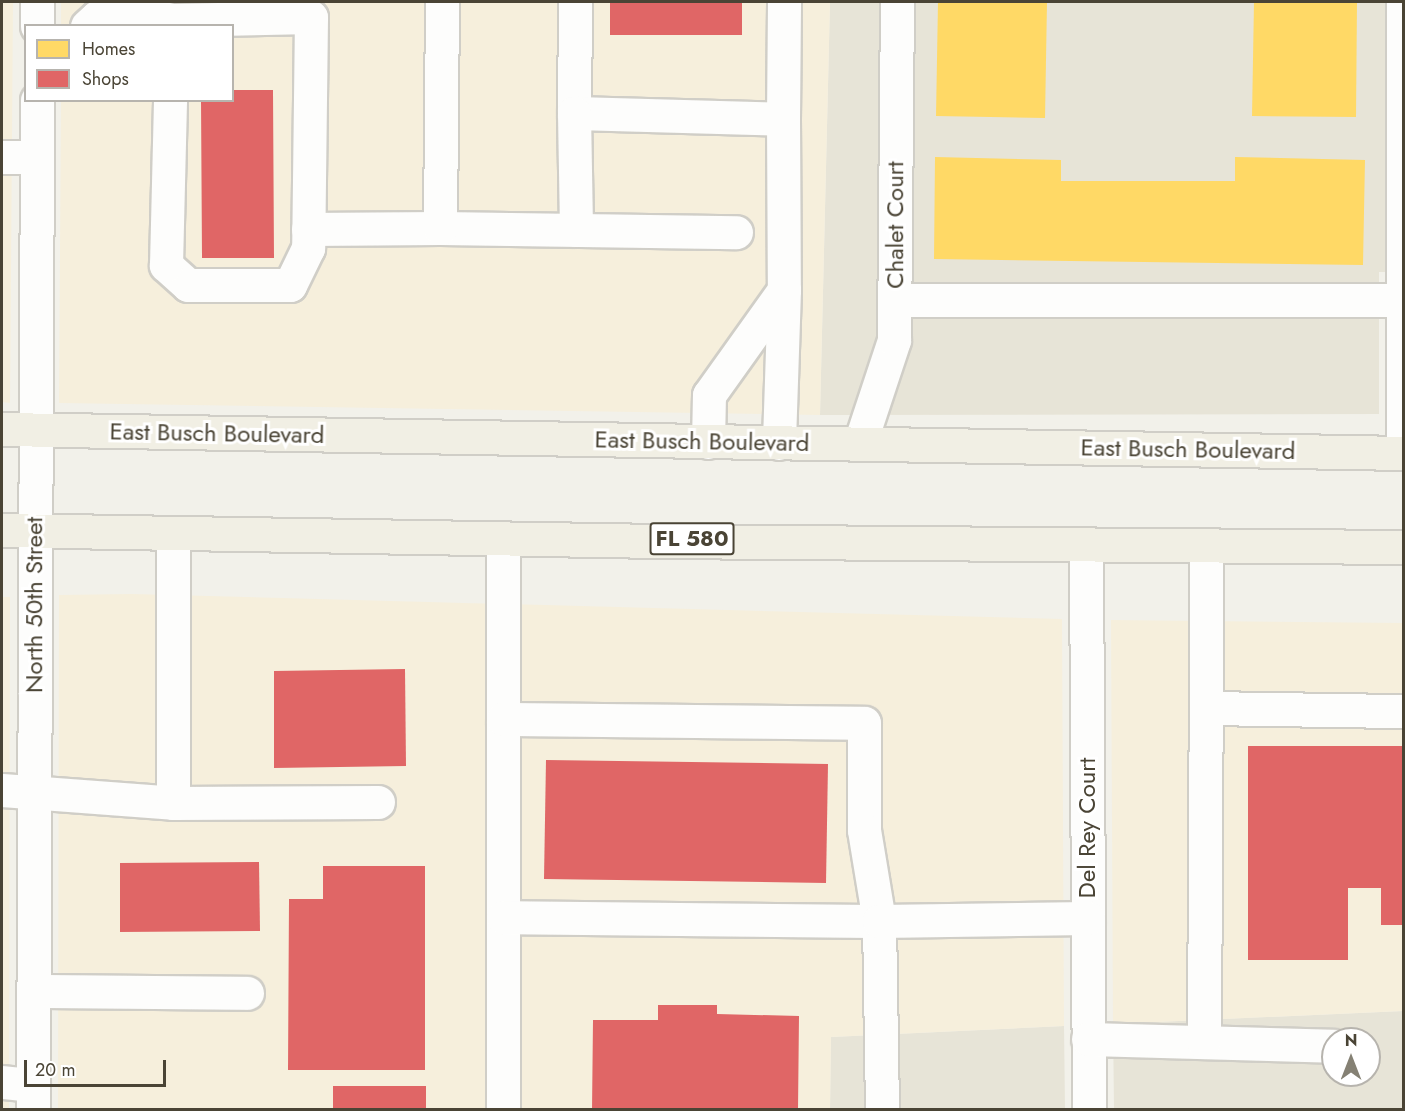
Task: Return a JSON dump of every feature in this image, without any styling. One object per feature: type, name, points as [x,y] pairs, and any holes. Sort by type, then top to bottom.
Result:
[{"type":"main road","name":"East Busch Boulevard","points":[[2,429],[1403,453]]},
{"type":"main road","name":"FL 580","points":[[2,530],[1086,546],[1404,547]]},
{"type":"street","points":[[37,24],[38,2]]},
{"type":"street","points":[[440,228],[442,2]]},
{"type":"street","points":[[575,2],[576,230]]},
{"type":"street","points":[[779,443],[784,290],[784,2]]},
{"type":"street","name":"Chalet Court","points":[[860,443],[894,340],[897,2]]},
{"type":"street","points":[[1403,2],[1403,453]]},
{"type":"street","points":[[89,24],[97,16],[172,16],[311,9],[308,248],[290,285],[188,285],[166,265],[170,102]]},
{"type":"street","name":"North 50th Street","points":[[23,1092],[34,991],[34,430],[37,102]]},
{"type":"street","points":[[574,113],[783,119]]},
{"type":"street","points":[[2,157],[37,157]]},
{"type":"street","points":[[308,229],[440,228],[736,232]]},
{"type":"street","points":[[708,442],[709,395],[784,290]]},
{"type":"street","points":[[895,300],[1403,300]]},
{"type":"street","points":[[173,533],[173,803]]},
{"type":"street","points":[[503,538],[503,1110]]},
{"type":"street","name":"Del Rey Court","points":[[1086,546],[1089,1110]]},
{"type":"street","points":[[1204,1042],[1207,546]]},
{"type":"street","points":[[1206,708],[1404,711]]},
{"type":"street","points":[[503,719],[864,723],[864,830],[879,921],[882,1110]]},
{"type":"street","points":[[2,790],[173,803],[378,802]]},
{"type":"street","points":[[503,917],[879,921],[1088,918]]},
{"type":"street","points":[[34,991],[247,993]]},
{"type":"street","points":[[1089,1039],[1321,1046]]},
{"type":"shaded area","points":[[2,2],[13,2],[10,403],[2,402]]},
{"type":"shaded area","points":[[61,2],[830,2],[820,415],[59,403],[61,102],[234,102],[234,24],[61,24]]},
{"type":"shaded area","points":[[830,2],[1403,2],[1403,272],[1379,272],[1379,414],[820,415]]},
{"type":"shaded area","points":[[132,594],[1062,619],[1064,1026],[831,1037],[830,1109],[58,1110],[59,595]]},
{"type":"shaded area","points":[[2,597],[10,597],[9,1110],[2,1109]]},
{"type":"shaded area","points":[[1111,620],[1403,623],[1403,1011],[1113,1024]]},
{"type":"shaded area","points":[[1403,1011],[1403,1109],[1114,1109],[1113,1024]]},
{"type":"shaded area","points":[[1064,1026],[1065,1109],[830,1110],[831,1037]]},
{"type":"building: Homes","points":[[938,2],[1047,2],[1045,118],[936,116]]},
{"type":"building: Homes","points":[[1254,2],[1357,2],[1356,117],[1252,116]]},
{"type":"building: Homes","points":[[935,157],[1061,160],[1061,181],[1235,181],[1235,157],[1365,160],[1363,265],[934,259]]},
{"type":"building: Shops","points":[[610,2],[742,2],[742,35],[610,35]]},
{"type":"building: Shops","points":[[234,90],[273,90],[274,258],[202,258],[201,102],[234,102]]},
{"type":"building: Shops","points":[[405,669],[406,766],[274,768],[274,671]]},
{"type":"building: Shops","points":[[1248,746],[1404,746],[1404,925],[1381,925],[1381,888],[1348,888],[1348,960],[1248,960]]},
{"type":"building: Shops","points":[[546,760],[828,764],[826,883],[544,879]]},
{"type":"building: Shops","points":[[259,862],[260,931],[120,932],[120,863]]},
{"type":"building: Shops","points":[[323,866],[425,866],[425,1070],[288,1070],[289,899],[323,899]]},
{"type":"building: Shops","points":[[658,1005],[717,1005],[717,1014],[799,1016],[798,1110],[592,1110],[593,1020],[658,1020]]},
{"type":"building: Shops","points":[[333,1086],[426,1086],[426,1110],[333,1110]]}]
